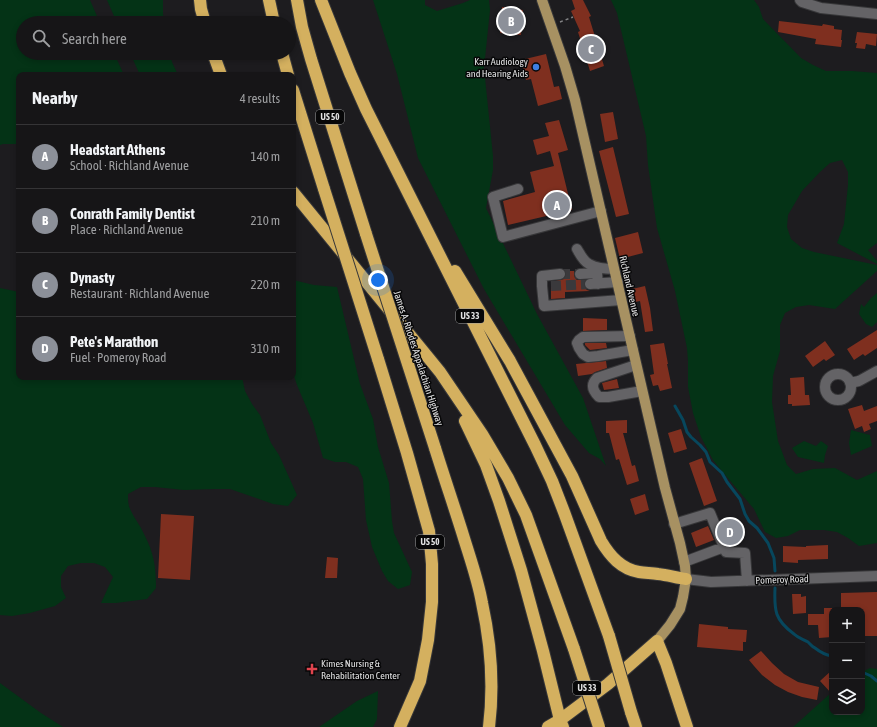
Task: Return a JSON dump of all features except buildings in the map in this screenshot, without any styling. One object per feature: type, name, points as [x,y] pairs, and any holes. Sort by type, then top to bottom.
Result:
[{"type":"highway","points":[[200,0],[203,16]]},
{"type":"highway","points":[[269,0],[272,16]]},
{"type":"highway","name":"James A. Rhodes Appalachian Highway","points":[[297,0],[302,27],[311,59],[471,562],[482,603],[490,652],[492,679],[490,727]]},
{"type":"highway","name":"US 33","points":[[321,0],[366,109],[552,481],[608,636],[636,727]]},
{"type":"highway","points":[[216,60],[220,72]]},
{"type":"highway","points":[[284,60],[287,72]]},
{"type":"highway","name":"US 50","points":[[296,100],[408,453],[429,531],[432,564],[432,602],[428,640],[420,682],[400,727]]},
{"type":"highway","points":[[405,187],[510,362],[572,476],[601,541],[607,551],[619,564],[631,570],[641,573],[658,574],[686,579]]},
{"type":"highway","name":"US 33","points":[[296,196],[440,372],[482,434],[508,478],[526,515],[574,649],[599,727]]},
{"type":"highway","points":[[440,372],[472,434],[486,465],[499,501],[521,570],[561,723]]},
{"type":"highway","points":[[548,727],[561,723],[657,641],[666,663],[686,727]]},
{"type":"main road","name":"Richland Avenue","points":[[542,0],[575,100],[669,506],[684,562],[686,579],[680,609],[670,625],[657,641]]},
{"type":"street","points":[[800,0],[821,8],[877,14]]},
{"type":"street","points":[[518,189],[493,197],[503,237],[601,211]]},
{"type":"street","points":[[577,249],[589,264],[605,269],[614,269]]},
{"type":"street","points":[[580,274],[597,273],[594,284],[618,282]]},
{"type":"street","points":[[560,274],[542,276],[546,286],[544,306],[621,300]]},
{"type":"street","points":[[630,336],[583,337],[577,343],[583,354],[588,357],[633,350]]},
{"type":"street","points":[[636,365],[597,378],[594,382],[593,388],[594,392],[599,397],[608,397],[642,391]]},
{"type":"street","points":[[850,383],[859,381],[877,371]]},
{"type":"street","points":[[674,524],[710,513],[726,552],[745,553],[747,581]]},
{"type":"street","points":[[684,562],[724,547]]},
{"type":"street","name":"Pomeroy Road","points":[[686,579],[711,582],[877,576]]},
{"type":"path","points":[[559,22],[573,17]]},
{"type":"green space","points":[[0,0],[90,0],[97,16],[16,16],[16,60],[117,60],[123,72],[16,72],[16,144],[0,145]]},
{"type":"green space","points":[[107,0],[163,0],[163,16],[114,16]]},
{"type":"green space","points":[[373,0],[425,0],[425,5],[437,11],[470,0],[489,0],[490,10],[484,68],[493,156],[493,170],[486,208],[537,314],[583,398],[606,466],[600,459],[589,453],[565,425],[484,289],[418,158],[397,74]]},
{"type":"green space","points":[[611,0],[754,0],[759,7],[763,19],[801,58],[826,71],[877,73],[877,243],[868,250],[877,261],[877,264],[837,243],[844,224],[848,185],[848,172],[842,160],[830,163],[802,191],[788,215],[787,227],[791,239],[802,248],[814,252],[877,265],[877,271],[835,309],[809,305],[796,307],[785,313],[780,325],[780,351],[773,376],[772,402],[778,441],[787,465],[796,474],[813,469],[835,468],[857,480],[877,471],[877,543],[859,546],[837,532],[824,530],[800,530],[788,536],[776,538],[765,532],[754,509],[713,460],[701,437],[693,413],[688,387],[687,348],[675,291],[657,228],[648,165],[646,136],[617,13]]},
{"type":"green space","points":[[133,60],[172,60],[177,72],[139,72]]},
{"type":"green space","points":[[296,281],[314,285],[337,287],[360,384],[373,419],[378,447],[389,483],[394,533],[412,572],[410,585],[398,589],[388,581],[382,571],[372,547],[366,520],[363,479],[358,467],[346,462],[335,462],[323,458],[313,423],[295,380]]},
{"type":"green space","points":[[0,288],[16,291],[16,380],[243,380],[245,391],[260,415],[271,443],[279,455],[297,495],[288,506],[273,504],[230,489],[184,490],[141,487],[128,494],[128,500],[130,509],[147,541],[154,560],[156,588],[147,599],[116,603],[101,603],[113,577],[105,567],[94,563],[81,563],[68,566],[61,576],[61,587],[66,598],[55,606],[12,616],[0,615]]},
{"type":"green space","points":[[877,293],[877,322],[872,327],[866,324],[859,314],[861,304],[864,307]]},
{"type":"green space","points":[[851,430],[870,435],[872,446],[851,455],[849,443]]},
{"type":"green space","points":[[804,441],[816,446],[821,441],[828,446],[824,463],[798,457],[792,448]]},
{"type":"green space","points":[[870,668],[877,669],[877,727],[793,727],[829,695],[829,715],[865,715],[865,670]]},
{"type":"green space","points":[[0,683],[41,713],[63,727],[0,727]]},
{"type":"green space","points":[[378,691],[377,719],[373,727],[319,727],[357,701]]},
{"type":"waterway","points":[[675,406],[683,420],[687,432],[706,452],[710,462],[722,473],[740,499],[749,521],[757,528],[768,543],[774,558],[775,571]]},
{"type":"waterway","points":[[775,588],[777,614],[783,624],[813,647],[829,655]]},
{"type":"waterway","points":[[865,673],[877,681]]},
{"type":"tunnel","points":[[560,274],[580,274]]},
{"type":"tunnel","points":[[551,286],[590,284]]},
{"type":"place","name":"Conrath Family Dentist","points":[[511,21]]},
{"type":"place","name":"Dynasty","points":[[591,49]]},
{"type":"place","name":"Karr Audiology and Hearing Aids","points":[[536,67]]},
{"type":"place","name":"Headstart Athens","points":[[557,205]]},
{"type":"place","name":"Pete's Marathon","points":[[730,532]]},
{"type":"place","name":"Kimes Nursing & Rehabilitation Center","points":[[312,669]]}]
